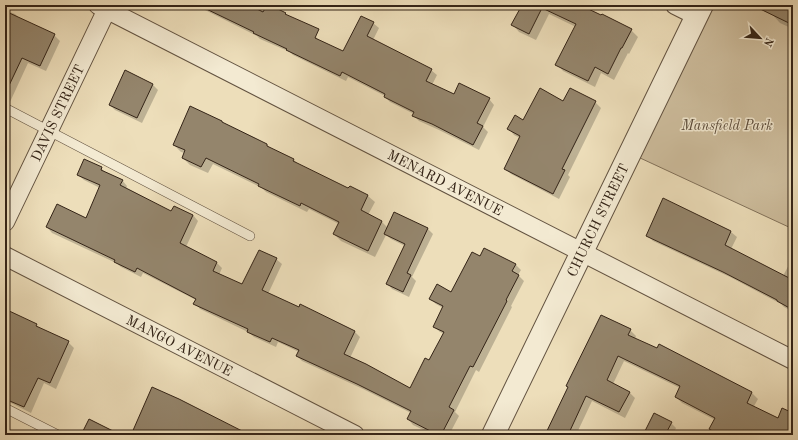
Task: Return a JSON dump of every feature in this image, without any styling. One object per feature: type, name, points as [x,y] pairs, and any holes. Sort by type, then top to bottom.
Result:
[{"type":"street","points":[[675,5],[699,11]]},
{"type":"street","name":"DAVIS STREET","points":[[5,222],[49,131],[105,7]]},
{"type":"street","name":"MENARD AVENUE","points":[[105,7],[793,360]]},
{"type":"street","name":"CHURCH STREET","points":[[493,435],[699,11]]},
{"type":"street","name":"MANGO AVENUE","points":[[5,256],[348,434]]},
{"type":"lane","points":[[5,108],[250,236]]},
{"type":"lane","points":[[5,408],[58,435]]},
{"type":"green space","name":"Mansfield Park","points":[[711,5],[793,5],[793,229],[638,157]]},
{"type":"building","points":[[198,5],[249,5],[263,12],[267,5],[270,5],[286,13],[285,14],[319,29],[315,38],[343,51],[361,16],[374,22],[367,36],[432,69],[426,81],[454,94],[459,83],[490,98],[477,123],[483,126],[473,145],[432,124],[412,116],[414,112],[384,97],[385,94],[342,72],[340,76]]},
{"type":"building","points":[[522,5],[580,5],[632,29],[608,74],[595,67],[588,81],[555,65],[576,24],[542,8],[529,34],[511,25]]},
{"type":"building","points":[[752,5],[793,5],[793,25]]},
{"type":"building","points":[[5,11],[55,34],[40,66],[22,58],[5,94]]},
{"type":"building","points":[[125,70],[153,84],[137,118],[109,105]]},
{"type":"building","points":[[540,88],[563,101],[570,88],[596,101],[562,169],[565,170],[553,194],[504,169],[520,136],[507,129],[515,115],[523,120]]},
{"type":"building","points":[[190,106],[267,144],[267,146],[294,159],[293,161],[348,188],[350,186],[368,195],[361,210],[382,221],[368,251],[333,234],[339,222],[301,203],[300,206],[258,186],[259,184],[206,158],[201,167],[182,158],[185,150],[173,145]]},
{"type":"building","points":[[84,159],[102,167],[101,170],[123,180],[120,185],[171,211],[174,206],[193,215],[180,243],[217,262],[213,271],[242,284],[259,250],[277,258],[262,290],[299,307],[300,304],[355,331],[344,354],[410,388],[425,358],[429,360],[444,332],[433,327],[443,306],[429,299],[437,284],[451,292],[472,252],[480,256],[484,248],[516,264],[512,271],[519,275],[473,367],[470,366],[449,407],[454,410],[441,435],[438,435],[407,419],[411,411],[296,356],[299,350],[272,338],[270,342],[247,332],[248,329],[193,304],[196,299],[137,268],[135,272],[114,262],[115,260],[46,227],[57,204],[86,218],[100,185],[77,175]]},
{"type":"building","points":[[663,198],[731,231],[725,245],[793,280],[793,310],[723,272],[646,236]]},
{"type":"building","points":[[394,212],[428,228],[407,273],[411,275],[403,292],[386,284],[405,244],[384,234]]},
{"type":"building","points":[[5,309],[37,324],[36,326],[69,341],[50,383],[38,378],[24,407],[5,399]]},
{"type":"building","points":[[601,315],[631,329],[628,335],[657,348],[659,344],[752,392],[747,403],[778,418],[782,408],[793,413],[793,435],[720,435],[709,429],[715,418],[675,397],[680,386],[618,356],[607,380],[630,392],[619,412],[586,396],[568,435],[545,435],[568,387],[566,386]]},
{"type":"building","points":[[152,387],[179,399],[250,435],[131,435]]},
{"type":"building","points":[[654,413],[672,422],[665,435],[643,435]]},
{"type":"building","points":[[89,419],[121,435],[81,435]]}]
